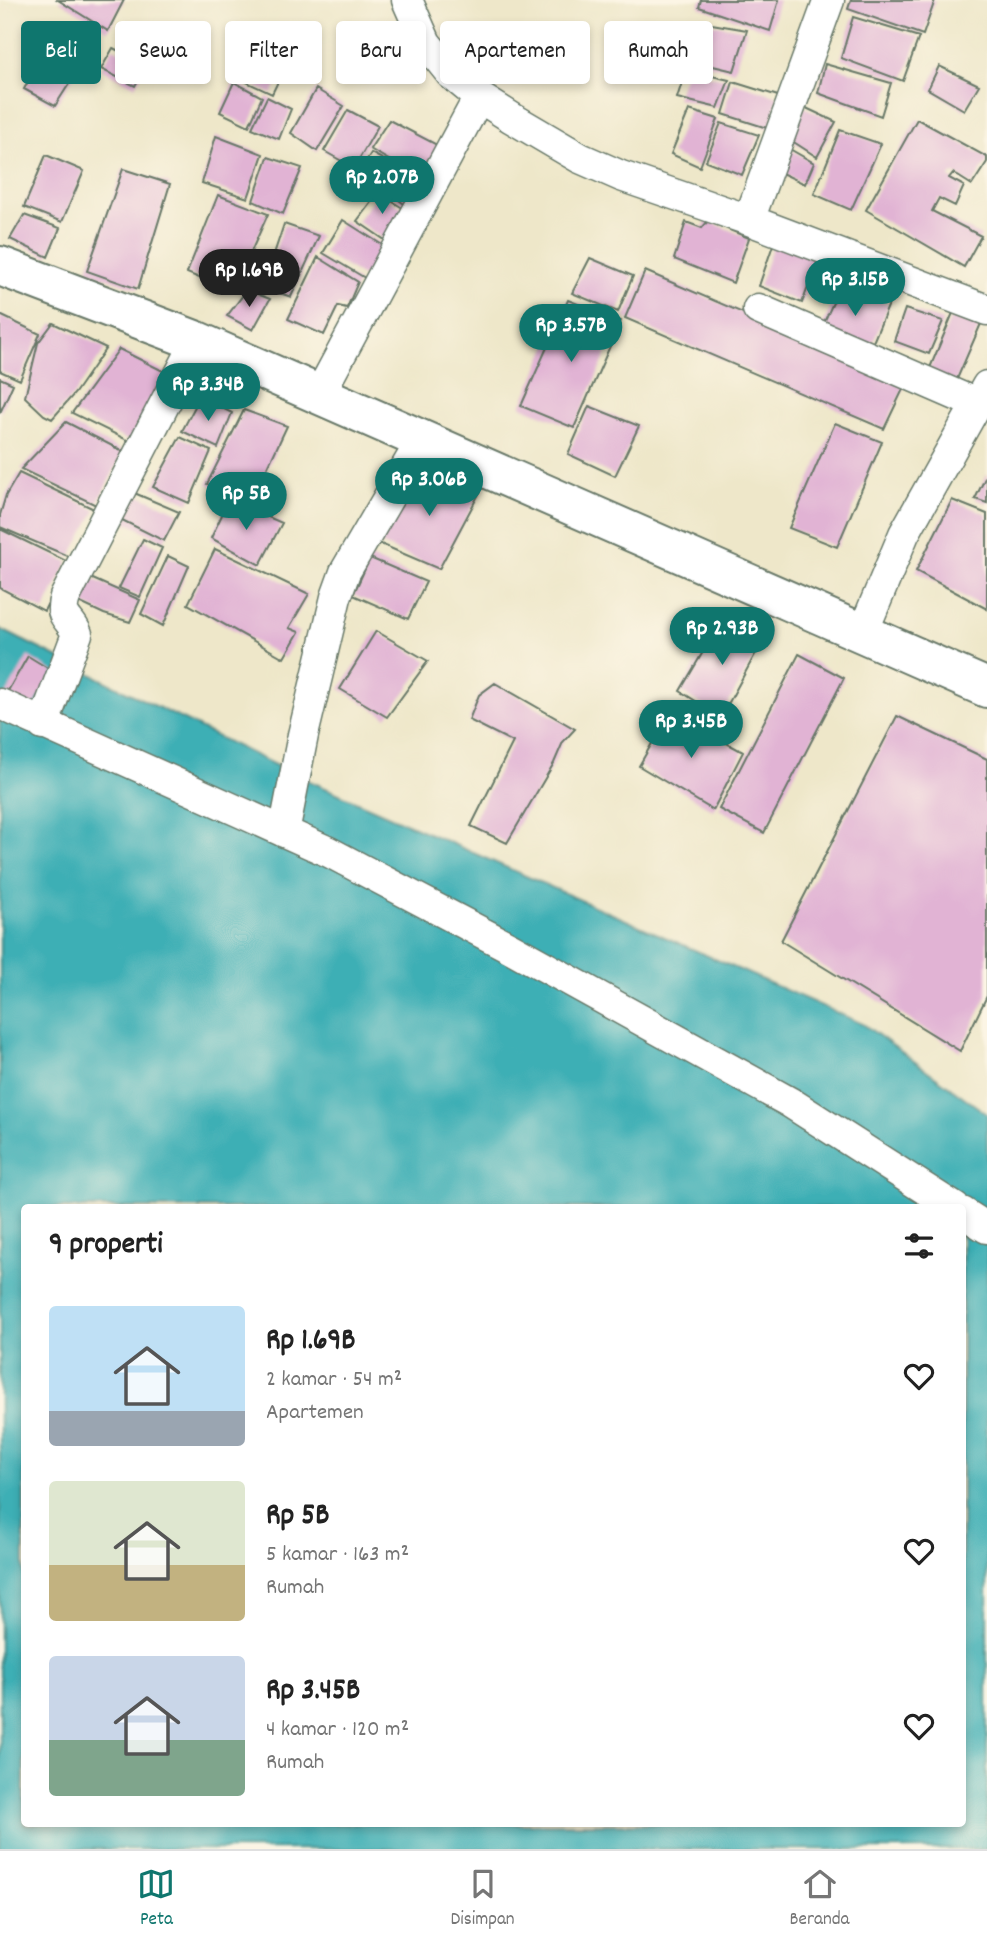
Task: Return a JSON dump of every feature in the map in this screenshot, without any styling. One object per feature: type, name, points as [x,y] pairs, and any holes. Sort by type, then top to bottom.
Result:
[{"type":"highway","points":[[0,265],[197,341],[987,688]]},
{"type":"street","points":[[407,0],[426,43],[451,74],[479,97],[580,158],[621,176],[749,219],[987,310]]},
{"type":"street","points":[[749,219],[828,0]]},
{"type":"street","points":[[319,395],[479,97]]},
{"type":"street","points":[[758,309],[982,395],[904,534],[863,632]]},
{"type":"street","points":[[43,725],[77,634],[74,626],[63,615],[61,607],[65,597],[197,341]]},
{"type":"street","points":[[284,832],[303,735],[336,597],[345,572],[422,440]]},
{"type":"street","points":[[0,704],[329,852],[791,1103],[949,1204]]},
{"type":"street","points":[[966,1215],[987,1228]]},
{"type":"water","points":[[0,629],[289,772],[863,1024],[987,1114],[987,1849],[0,1849]]},
{"type":"building","points":[[58,0],[124,0],[108,31],[101,27],[101,21],[92,21]]},
{"type":"building","points":[[701,0],[779,0],[770,31],[699,7]]},
{"type":"building","points":[[851,0],[935,0],[923,35],[848,9]]},
{"type":"building","points":[[853,17],[919,37],[903,81],[841,58]]},
{"type":"building","points":[[713,24],[747,30],[734,71],[713,66]]},
{"type":"building","points":[[113,48],[115,49],[115,76],[101,69]]},
{"type":"building","points":[[825,64],[891,83],[881,116],[818,93]]},
{"type":"building","points":[[939,66],[979,85],[964,110],[928,89]]},
{"type":"building","points":[[713,76],[729,80],[718,108],[677,98],[682,84],[713,84]]},
{"type":"building","points":[[733,82],[778,96],[770,129],[723,114]]},
{"type":"building","points":[[27,84],[69,84],[55,106],[24,89]]},
{"type":"building","points":[[233,84],[262,97],[249,126],[220,112]]},
{"type":"building","points":[[251,84],[277,84],[272,94]]},
{"type":"building","points":[[316,89],[344,106],[317,151],[291,133]]},
{"type":"building","points":[[267,97],[291,109],[279,139],[252,128]]},
{"type":"building","points":[[804,107],[836,122],[817,157],[789,139]]},
{"type":"building","points":[[348,110],[378,126],[354,168],[324,151]]},
{"type":"building","points":[[689,110],[718,119],[700,167],[671,154]]},
{"type":"building","points":[[917,119],[987,157],[987,162],[972,185],[953,173],[949,178],[964,186],[955,206],[939,198],[932,211],[981,236],[964,267],[866,210]]},
{"type":"building","points":[[389,120],[441,147],[420,178],[370,149]]},
{"type":"building","points":[[721,123],[759,135],[742,175],[706,161]]},
{"type":"building","points":[[840,130],[881,144],[851,210],[814,194]]},
{"type":"building","points":[[216,136],[263,154],[248,198],[202,183]]},
{"type":"building","points":[[788,148],[814,163],[805,184],[777,171]]},
{"type":"building","points":[[371,153],[395,166],[381,187],[361,169]]},
{"type":"building","points":[[46,155],[84,171],[62,222],[24,207]]},
{"type":"building","points":[[268,157],[302,168],[283,214],[253,201]]},
{"type":"building","points":[[123,169],[170,184],[138,289],[87,271]]},
{"type":"building","points":[[399,169],[421,183],[408,207],[386,190]]},
{"type":"building","points":[[378,193],[406,210],[385,240],[357,221]]},
{"type":"building","points":[[218,195],[268,214],[233,292],[187,273]]},
{"type":"building","points":[[24,215],[60,228],[48,257],[10,239]]},
{"type":"building","points":[[343,220],[384,246],[365,278],[323,253]]},
{"type":"building","points":[[708,221],[749,238],[733,283],[674,259],[686,222],[702,228]]},
{"type":"building","points":[[284,224],[319,236],[291,297],[263,287]]},
{"type":"building","points":[[774,242],[819,258],[802,303],[759,286]]},
{"type":"building","points":[[318,257],[358,282],[347,308],[338,306],[324,335],[288,319]]},
{"type":"building","points":[[590,258],[633,276],[618,312],[572,293]]},
{"type":"building","points":[[645,271],[906,383],[884,429],[625,318]]},
{"type":"building","points":[[842,283],[889,304],[869,352],[820,331]]},
{"type":"building","points":[[247,290],[270,299],[253,330],[227,316]]},
{"type":"building","points":[[568,300],[621,321],[574,428],[521,406]]},
{"type":"building","points":[[955,308],[983,319],[954,386],[927,375]]},
{"type":"building","points":[[905,309],[943,321],[929,354],[894,341]]},
{"type":"building","points":[[0,315],[40,334],[20,380],[0,371]]},
{"type":"building","points":[[53,323],[106,348],[75,393],[52,419],[25,397],[38,343]]},
{"type":"building","points":[[119,349],[167,373],[129,441],[72,413]]},
{"type":"building","points":[[0,378],[13,384],[0,413]]},
{"type":"building","points":[[200,397],[232,413],[218,448],[182,431]]},
{"type":"building","points":[[589,406],[639,426],[615,476],[568,454]]},
{"type":"building","points":[[244,410],[287,426],[251,503],[207,484]]},
{"type":"building","points":[[66,422],[124,452],[96,505],[21,469]]},
{"type":"building","points":[[835,423],[882,442],[837,547],[789,528]]},
{"type":"building","points":[[180,437],[211,451],[189,503],[153,487]]},
{"type":"building","points":[[424,465],[480,492],[439,569],[376,542]]},
{"type":"building","points":[[19,473],[96,510],[70,557],[0,527],[0,515],[6,495]]},
{"type":"building","points":[[987,474],[987,503],[975,499]]},
{"type":"building","points":[[132,492],[179,512],[164,541],[120,519]]},
{"type":"building","points":[[229,500],[282,523],[260,565],[211,538]]},
{"type":"building","points":[[952,500],[987,514],[987,609],[916,571]]},
{"type":"building","points":[[0,529],[68,562],[44,611],[0,588]]},
{"type":"building","points":[[143,539],[162,548],[140,597],[119,588]]},
{"type":"building","points":[[215,549],[309,594],[289,628],[299,632],[284,658],[188,604]]},
{"type":"building","points":[[168,556],[189,566],[163,626],[141,614]]},
{"type":"building","points":[[370,558],[426,582],[408,619],[353,595]]},
{"type":"building","points":[[86,576],[140,600],[130,622],[74,600]]},
{"type":"building","points":[[723,618],[763,640],[721,717],[680,691]]},
{"type":"building","points":[[376,631],[428,661],[387,717],[340,689]]},
{"type":"building","points":[[799,654],[844,678],[764,833],[719,809]]},
{"type":"building","points":[[28,656],[54,672],[31,711],[5,696]]},
{"type":"building","points":[[495,683],[575,729],[563,742],[554,763],[507,843],[471,826],[513,742],[469,720],[479,695]]},
{"type":"building","points":[[670,712],[743,752],[713,810],[639,766]]},
{"type":"building","points":[[897,716],[987,759],[987,996],[960,1051],[781,941]]}]
